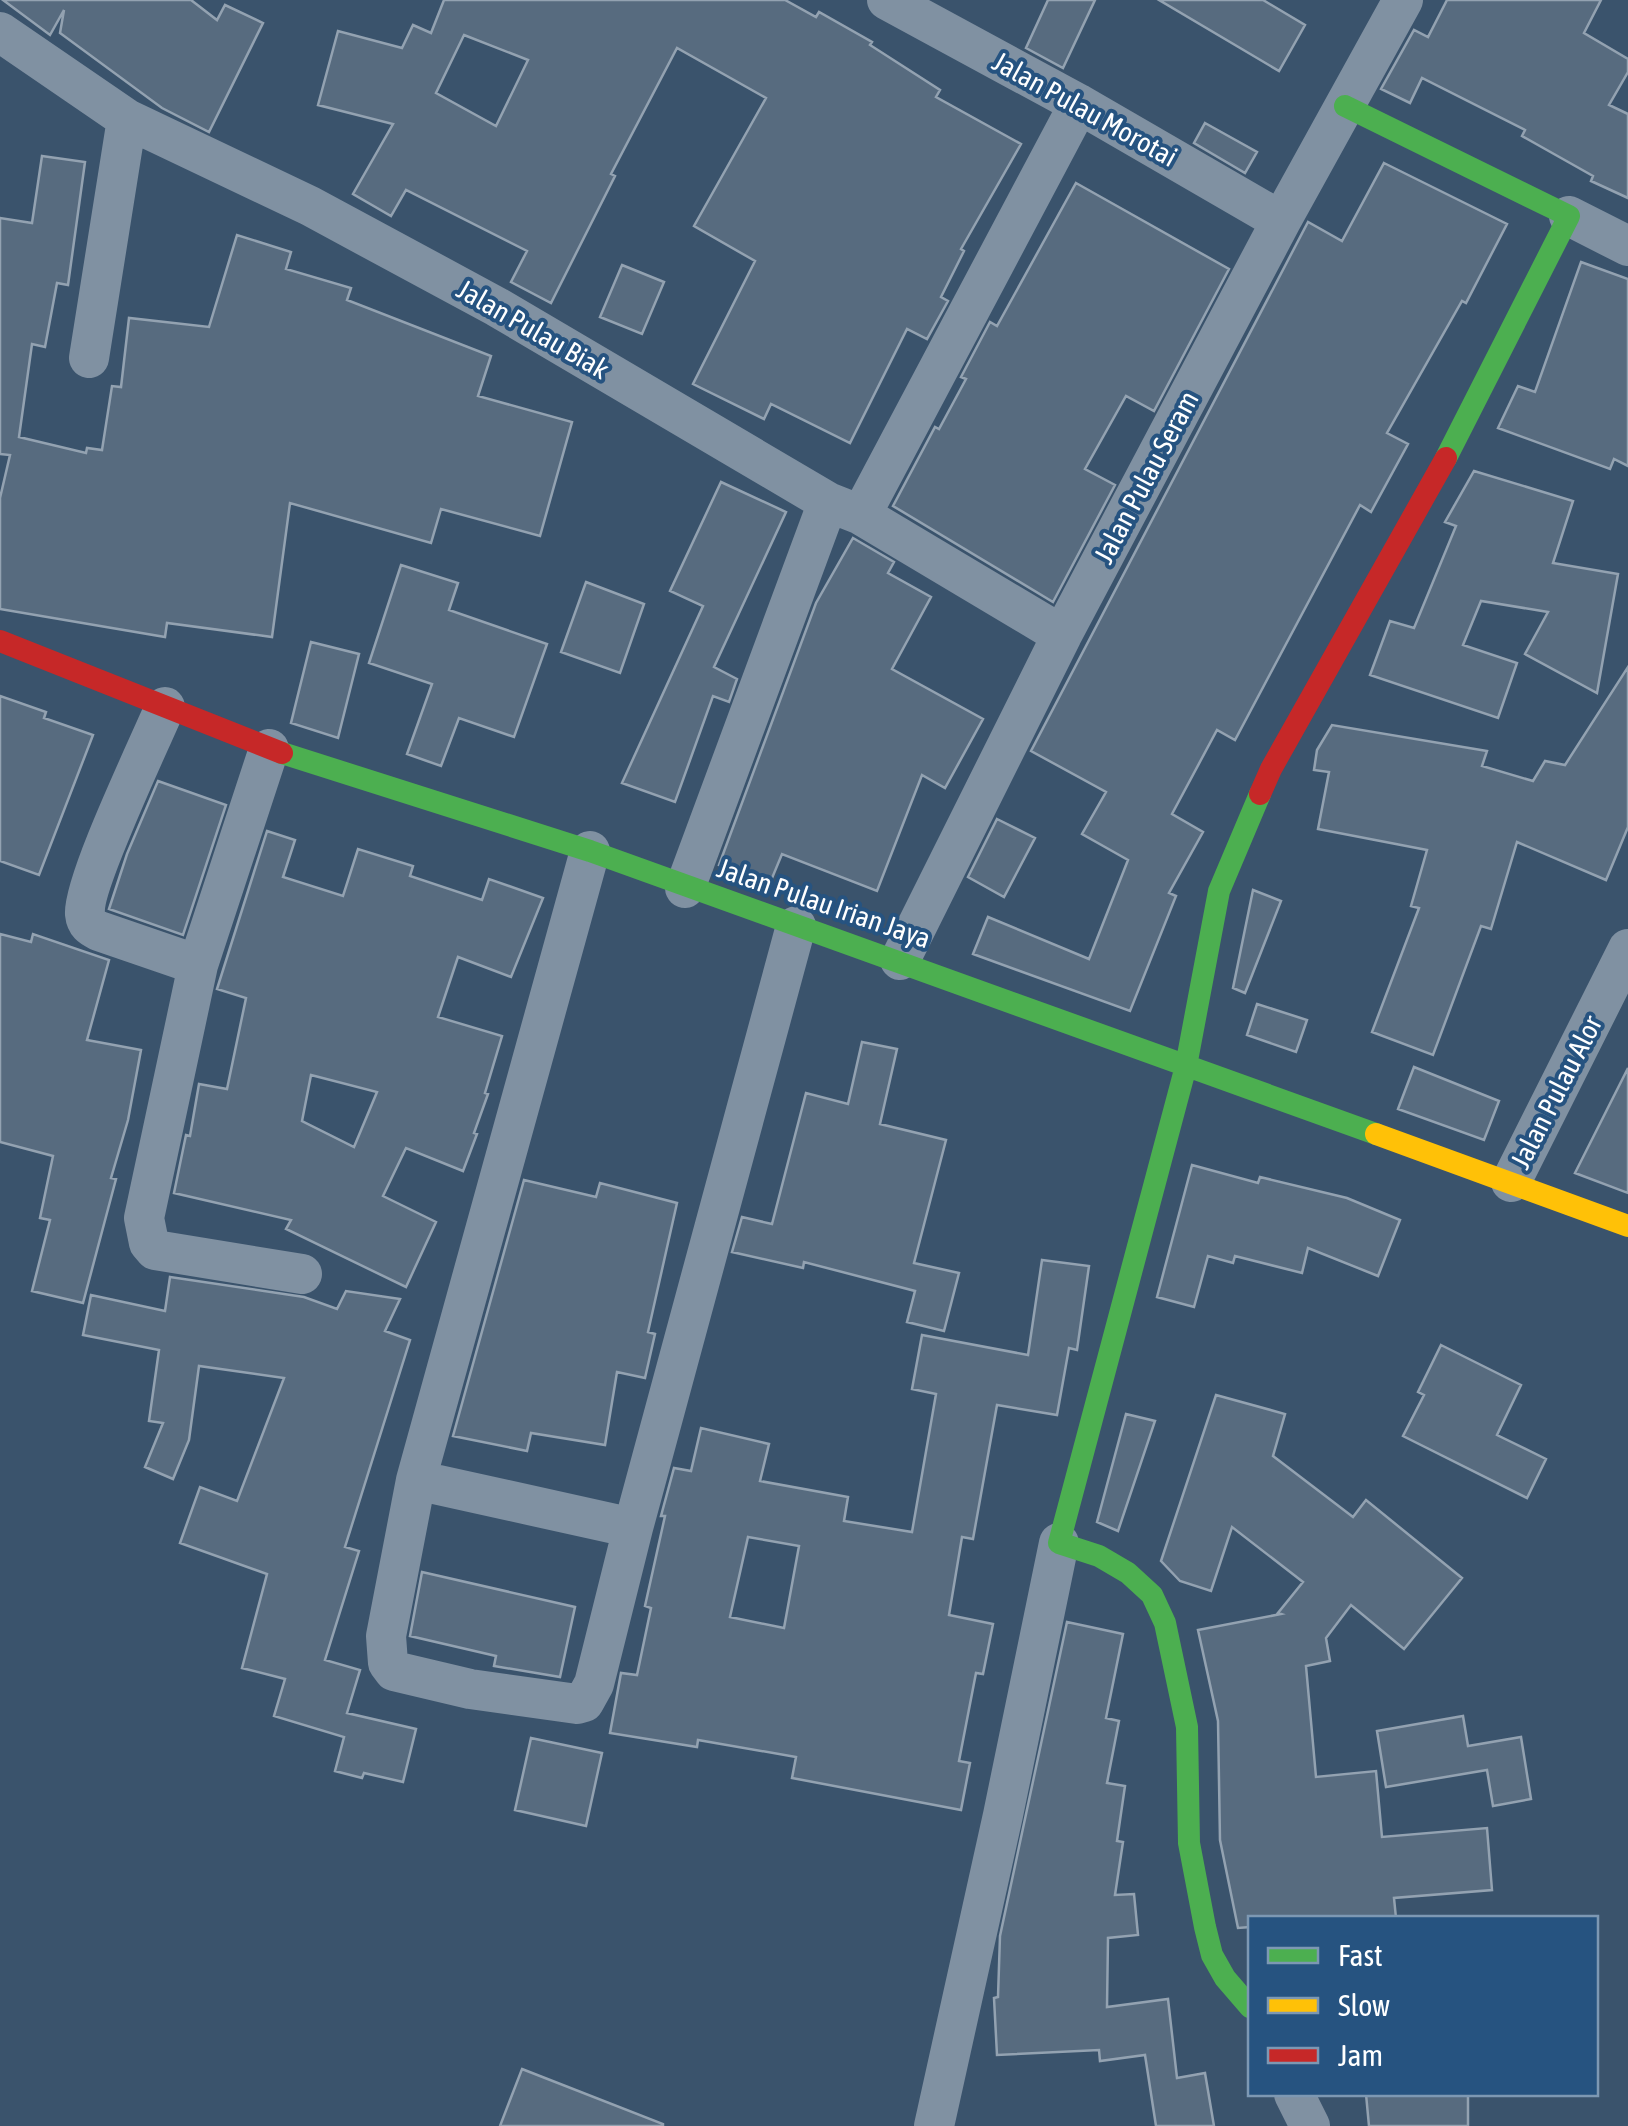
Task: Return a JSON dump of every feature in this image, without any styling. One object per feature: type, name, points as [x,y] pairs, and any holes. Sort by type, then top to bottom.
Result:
[{"type":"street","name":"Jalan Pulau Morotai","points":[[887,0],[1079,104],[1281,221]]},
{"type":"street","name":"Jalan Pulau Seram","points":[[900,960],[1062,636],[1281,221],[1403,0]]},
{"type":"street","name":"Jalan Pulau Biak","points":[[0,32],[128,119],[310,206],[497,307],[1062,636]]},
{"type":"street","points":[[685,888],[844,508],[1079,104]]},
{"type":"street","points":[[1345,106],[1628,246]]},
{"type":"street","points":[[89,358],[128,119]]},
{"type":"street","points":[[934,2126],[1004,1815],[1059,1543],[1186,1066],[1218,891],[1271,769],[1463,426],[1569,216]]},
{"type":"street","name":"Jalan Pulau Irian Jaya","points":[[0,641],[269,749],[590,851],[1628,1226]]},
{"type":"street","points":[[165,707],[92,881],[85,918],[89,926],[99,931],[198,965]]},
{"type":"street","points":[[269,749],[198,965],[144,1218],[149,1244],[155,1250],[302,1274]]},
{"type":"street","points":[[590,851],[416,1480],[386,1636],[388,1663],[394,1671],[470,1689],[577,1704],[584,1702],[594,1684],[796,926]]},
{"type":"street","name":"Jalan Pulau Alor","points":[[1511,1182],[1628,948]]},
{"type":"street","points":[[416,1480],[633,1528]]},
{"type":"street","points":[[1059,1543],[1099,1556],[1128,1573],[1152,1596],[1165,1623],[1188,1727],[1188,1842],[1205,1927],[1212,1955],[1248,2005]]},
{"type":"street","points":[[1295,2096],[1310,2126]]},
{"type":"building","points":[[3,0],[191,0],[217,20],[225,5],[263,23],[209,132],[162,108],[60,33],[64,10],[50,35]]},
{"type":"building","points":[[444,0],[785,0],[816,17],[819,12],[872,42],[870,45],[940,90],[936,97],[1021,144],[961,249],[964,251],[941,297],[948,301],[927,339],[907,329],[850,443],[771,404],[764,419],[693,384],[755,261],[694,226],[766,98],[677,48],[611,174],[615,176],[551,303],[511,282],[527,251],[406,190],[391,216],[353,194],[393,124],[318,105],[338,31],[402,48],[413,25],[431,33]],"holes":[[[464,35],[528,60],[496,126],[436,93]]]},
{"type":"building","points":[[1048,0],[1095,0],[1063,68],[1026,48]]},
{"type":"building","points":[[1159,0],[1263,0],[1305,25],[1279,71]]},
{"type":"building","points":[[1447,0],[1601,0],[1584,33],[1628,59],[1628,72],[1609,105],[1628,114],[1628,198],[1591,181],[1593,176],[1522,136],[1525,130],[1422,78],[1410,103],[1381,89],[1414,30],[1428,37]]},
{"type":"building","points":[[1205,123],[1257,152],[1245,173],[1194,143]]},
{"type":"building","points":[[42,156],[85,162],[68,285],[57,283],[45,347],[32,344],[19,437],[86,453],[87,448],[102,450],[112,386],[121,387],[129,318],[209,327],[237,235],[291,252],[286,269],[351,288],[347,300],[491,356],[478,396],[572,422],[540,536],[441,509],[431,543],[290,503],[272,637],[167,623],[165,637],[0,609],[0,498],[10,455],[0,454],[0,218],[32,223]]},
{"type":"building","points":[[1384,163],[1507,224],[1466,303],[1462,301],[1387,433],[1408,444],[1371,512],[1360,505],[1235,740],[1217,730],[1172,814],[1203,832],[1169,893],[1176,896],[1130,1011],[973,954],[988,917],[1089,959],[1128,860],[1082,834],[1106,792],[1031,751],[1308,222],[1342,241]]},
{"type":"building","points":[[1076,183],[1229,269],[1154,411],[1126,396],[1085,469],[1115,485],[1053,602],[893,506],[966,379],[961,377],[990,322],[997,326]]},
{"type":"building","points":[[1581,262],[1628,279],[1628,466],[1614,459],[1610,469],[1498,428],[1518,386],[1535,392]]},
{"type":"building","points":[[622,265],[664,282],[642,334],[600,317]]},
{"type":"building","points":[[1474,471],[1573,501],[1553,563],[1618,574],[1597,693],[1525,654],[1548,612],[1481,601],[1463,645],[1517,663],[1498,718],[1370,675],[1390,621],[1414,628],[1456,526],[1445,522]]},
{"type":"building","points":[[721,482],[786,512],[714,667],[737,679],[729,702],[713,696],[675,802],[622,783],[703,606],[670,591]]},
{"type":"building","points":[[853,538],[894,562],[888,573],[931,597],[892,669],[983,719],[945,788],[922,775],[877,891],[782,854],[770,883],[719,865],[816,603]]},
{"type":"building","points":[[401,565],[458,583],[449,610],[547,644],[514,737],[459,718],[441,766],[407,754],[432,684],[369,663]]},
{"type":"building","points":[[586,582],[644,604],[620,673],[561,652]]},
{"type":"building","points":[[311,642],[359,654],[338,738],[291,723]]},
{"type":"building","points":[[1628,667],[1628,827],[1606,880],[1517,842],[1491,929],[1481,926],[1433,1055],[1372,1032],[1419,908],[1411,906],[1427,850],[1318,829],[1329,772],[1314,770],[1317,750],[1332,725],[1487,751],[1482,766],[1533,781],[1545,761],[1565,765]]},
{"type":"building","points":[[0,696],[46,712],[44,718],[93,735],[39,875],[0,861]]},
{"type":"building","points":[[158,781],[226,805],[183,935],[109,909]]},
{"type":"building","points":[[997,819],[1035,838],[1004,897],[968,877]]},
{"type":"building","points":[[267,831],[295,840],[283,877],[343,896],[358,849],[413,866],[410,876],[482,900],[489,879],[543,898],[511,977],[458,957],[438,1017],[502,1036],[474,1133],[477,1134],[463,1171],[406,1148],[383,1196],[436,1222],[406,1287],[286,1229],[291,1220],[174,1193],[199,1084],[227,1089],[246,998],[217,989]],"holes":[[[311,1075],[377,1092],[354,1147],[302,1121]]]},
{"type":"building","points":[[1253,890],[1281,901],[1245,993],[1233,988]]},
{"type":"building","points":[[0,934],[31,942],[33,934],[109,960],[87,1040],[141,1050],[128,1120],[111,1178],[116,1179],[83,1303],[32,1291],[50,1220],[40,1218],[53,1156],[0,1142]]},
{"type":"building","points":[[1257,1004],[1307,1020],[1296,1052],[1247,1035]]},
{"type":"building","points":[[862,1042],[897,1049],[880,1124],[946,1140],[914,1263],[959,1273],[944,1331],[907,1322],[915,1291],[804,1262],[803,1268],[732,1252],[742,1217],[772,1224],[806,1093],[848,1104]]},
{"type":"building","points":[[1414,1067],[1499,1101],[1484,1140],[1398,1109]]},
{"type":"building","points":[[1628,1068],[1628,1193],[1575,1173]]},
{"type":"building","points":[[1192,1165],[1258,1183],[1260,1177],[1347,1198],[1400,1220],[1378,1276],[1308,1248],[1302,1273],[1235,1256],[1233,1263],[1208,1256],[1194,1307],[1157,1297]]},
{"type":"building","points":[[524,1180],[596,1197],[600,1183],[677,1203],[648,1332],[655,1334],[645,1378],[617,1372],[605,1445],[531,1433],[527,1451],[453,1436]]},
{"type":"building","points":[[1042,1260],[1089,1266],[1077,1350],[1069,1348],[1057,1415],[997,1405],[973,1539],[962,1537],[949,1615],[993,1624],[983,1674],[976,1673],[959,1761],[970,1763],[961,1810],[792,1778],[796,1757],[698,1740],[697,1747],[610,1733],[621,1673],[637,1675],[651,1608],[645,1606],[665,1516],[661,1516],[674,1468],[691,1471],[701,1428],[769,1444],[760,1481],[848,1497],[844,1521],[912,1532],[936,1394],[912,1389],[922,1335],[1028,1355]],"holes":[[[748,1537],[799,1546],[784,1628],[730,1617]]]},
{"type":"building","points":[[170,1277],[304,1297],[337,1309],[346,1291],[400,1299],[385,1331],[410,1340],[345,1547],[359,1551],[325,1660],[360,1670],[347,1713],[416,1729],[403,1782],[335,1771],[344,1737],[274,1716],[285,1679],[242,1668],[267,1574],[180,1543],[200,1487],[237,1501],[284,1378],[199,1366],[189,1440],[173,1479],[145,1467],[163,1423],[149,1421],[159,1350],[83,1335],[91,1295],[165,1311]]},
{"type":"building","points":[[1441,1345],[1521,1385],[1497,1435],[1546,1459],[1527,1498],[1403,1436],[1424,1395],[1418,1392]]},
{"type":"building","points":[[1216,1395],[1285,1414],[1273,1456],[1353,1517],[1366,1500],[1462,1578],[1404,1649],[1351,1605],[1326,1638],[1330,1661],[1306,1666],[1316,1777],[1376,1771],[1382,1837],[1487,1828],[1492,1890],[1394,1898],[1396,1916],[1248,1916],[1248,1927],[1238,1928],[1220,1840],[1218,1721],[1198,1630],[1281,1614],[1278,1613],[1303,1582],[1232,1527],[1211,1591],[1180,1581],[1161,1561]]},
{"type":"building","points":[[1126,1414],[1155,1421],[1118,1531],[1097,1522]]},
{"type":"building","points":[[422,1572],[575,1607],[560,1677],[494,1666],[496,1656],[410,1636]]},
{"type":"building","points":[[1067,1622],[1123,1634],[1106,1718],[1119,1721],[1107,1783],[1125,1786],[1117,1841],[1123,1842],[1115,1895],[1134,1894],[1138,1935],[1108,1938],[1107,2007],[1168,1999],[1177,2078],[1205,2073],[1214,2126],[1156,2126],[1145,2055],[1100,2061],[1099,2050],[997,2055],[994,1998],[998,1997],[1000,1936]]},
{"type":"building","points":[[1463,1716],[1468,1746],[1521,1737],[1531,1799],[1493,1806],[1487,1770],[1386,1787],[1377,1731]]},
{"type":"building","points":[[531,1738],[602,1753],[586,1826],[515,1810]]},
{"type":"building","points":[[522,2069],[663,2124],[663,2126],[500,2126]]},
{"type":"building","points":[[1366,2096],[1468,2096],[1468,2126],[1369,2126]]},
{"type":"traffic: fast","points":[[1345,106],[1569,216],[1446,458]]},
{"type":"traffic: fast","points":[[282,753],[590,851],[1376,1134]]},
{"type":"traffic: fast","points":[[1248,2005],[1212,1955],[1205,1927],[1189,1843],[1187,1727],[1165,1623],[1152,1595],[1128,1573],[1099,1556],[1059,1543],[1186,1066],[1219,891],[1260,794]]},
{"type":"traffic: slow","points":[[1376,1134],[1628,1226]]},
{"type":"traffic: jam","points":[[1260,794],[1446,458]]},
{"type":"traffic: jam","points":[[0,641],[282,753]]}]
